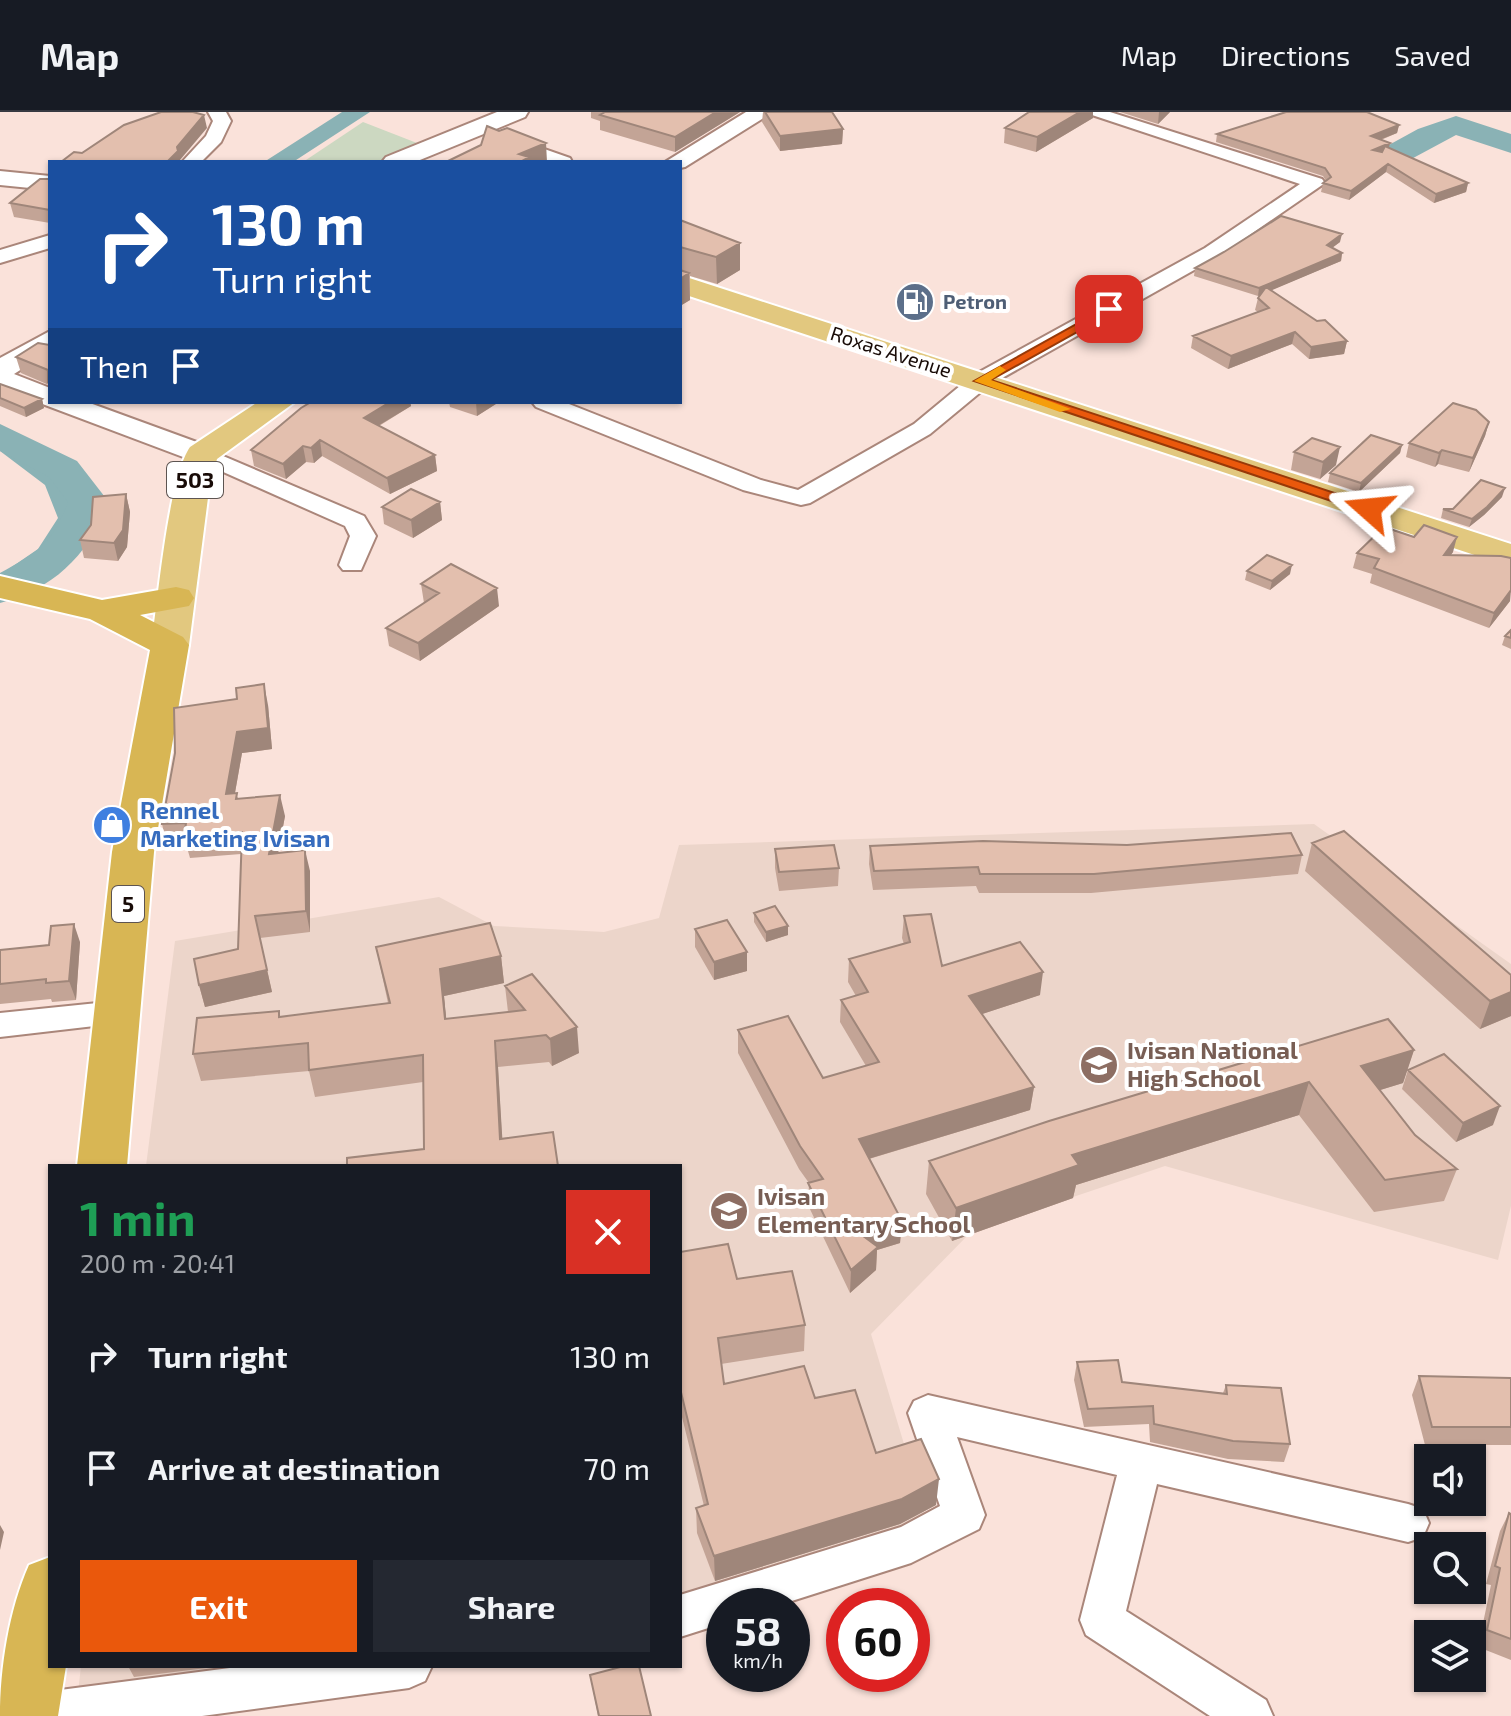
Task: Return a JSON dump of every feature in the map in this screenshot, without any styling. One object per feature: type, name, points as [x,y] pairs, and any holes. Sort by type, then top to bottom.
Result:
[{"type":"highway","points":[[16,591],[102,611],[170,645]]},
{"type":"highway","points":[[102,611],[176,598]]},
{"type":"highway","name":"5","points":[[102,1164],[133,852],[170,645]]},
{"type":"highway","points":[[26,1716],[48,1596]]},
{"type":"main road","name":"Roxas Avenue","points":[[682,285],[1511,556]]},
{"type":"main road","name":"503","points":[[170,645],[192,490],[202,454],[276,404]]},
{"type":"street","points":[[193,160],[214,138],[222,121],[217,112]]},
{"type":"street","points":[[399,160],[517,112]]},
{"type":"street","points":[[680,160],[762,112]]},
{"type":"street","points":[[549,404],[752,485],[801,498],[922,429],[980,381],[1212,252],[1315,183],[1092,112]]},
{"type":"street","points":[[474,130],[557,160]]},
{"type":"street","points":[[0,178],[48,183]]},
{"type":"street","points":[[0,257],[48,242]]},
{"type":"street","points":[[0,370],[48,340]]},
{"type":"street","points":[[0,378],[48,397]]},
{"type":"street","points":[[65,404],[202,454],[355,521],[363,536],[352,565]]},
{"type":"street","points":[[0,1025],[117,1013]]},
{"type":"street","points":[[682,1615],[911,1543],[964,1515],[928,1413],[1408,1523]]},
{"type":"street","points":[[1141,1462],[1102,1620],[1250,1716]]},
{"type":"street","points":[[37,1716],[394,1668]]},
{"type":"shaded area","name":"Ivisan National High School","points":[[1314,824],[1511,964],[1511,1206],[1498,1260],[1165,1166],[972,1231],[871,1334],[928,1524],[737,1588],[706,1588],[706,1598],[682,1606],[682,1164],[146,1164],[175,941],[439,897],[494,926],[604,932],[659,918],[679,845]]},
{"type":"shaded area","points":[[81,1668],[246,1668],[78,1693]]},
{"type":"green space","points":[[363,122],[422,145],[387,160],[306,160]]},
{"type":"water","points":[[342,112],[370,112],[296,160],[267,160]]},
{"type":"water","points":[[0,428],[71,474],[86,489],[93,506],[93,521],[78,548],[66,560],[25,587],[0,582],[0,575],[38,549],[58,518],[45,485],[0,451]]},
{"type":"building","points":[[161,112],[204,115],[169,160],[64,160],[74,152],[82,153],[124,125]]},
{"type":"building","points":[[605,112],[716,112],[675,137],[600,115]]},
{"type":"building","points":[[765,112],[832,112],[843,129],[780,136]]},
{"type":"building","points":[[1029,112],[1080,112],[1037,137],[1005,128]]},
{"type":"building","points":[[1286,112],[1367,112],[1399,125],[1371,136],[1390,143],[1373,150],[1382,152],[1385,146],[1468,183],[1436,194],[1388,164],[1351,191],[1323,183],[1331,177],[1325,168],[1217,134]]},
{"type":"building","points":[[487,126],[499,131],[507,128],[546,143],[519,154],[529,157],[524,160],[450,160],[481,145]]},
{"type":"building","points":[[40,179],[48,179],[48,210],[10,203]]},
{"type":"building","points":[[1281,216],[1342,234],[1327,245],[1342,253],[1259,288],[1195,268],[1224,252]]},
{"type":"building","points":[[682,221],[740,243],[716,257],[682,248]]},
{"type":"building","points":[[1266,287],[1317,321],[1325,320],[1347,341],[1311,347],[1295,332],[1231,356],[1193,336],[1269,308],[1258,298]]},
{"type":"building","points":[[38,343],[48,345],[48,370],[16,357]]},
{"type":"building","points":[[0,384],[42,399],[24,408],[0,398]]},
{"type":"building","points":[[1453,403],[1476,410],[1489,422],[1473,458],[1442,450],[1439,453],[1409,443]]},
{"type":"building","points":[[308,404],[387,404],[364,418],[435,455],[387,478],[320,440],[311,448],[303,446],[283,464],[251,450]]},
{"type":"building","points":[[1371,435],[1402,445],[1361,483],[1330,473]]},
{"type":"building","points":[[1312,438],[1340,447],[1323,462],[1294,452]]},
{"type":"building","points":[[1481,480],[1505,488],[1472,519],[1443,509],[1453,509]]},
{"type":"building","points":[[411,489],[440,502],[411,520],[382,507]]},
{"type":"building","points":[[126,494],[123,530],[114,543],[80,540],[91,525],[93,497]]},
{"type":"building","points":[[1424,525],[1457,537],[1444,555],[1511,558],[1511,590],[1494,613],[1374,568],[1379,559],[1357,553],[1384,527],[1414,537]]},
{"type":"building","points":[[1267,555],[1292,565],[1272,581],[1247,571]]},
{"type":"building","points":[[451,564],[497,588],[418,643],[386,628],[439,593],[421,584]]},
{"type":"building","points":[[264,684],[268,728],[237,732],[226,794],[237,793],[236,799],[280,795],[269,854],[305,850],[306,911],[255,916],[267,970],[199,985],[194,959],[238,949],[242,832],[184,836],[186,823],[162,824],[175,753],[174,708],[237,699],[236,688]]},
{"type":"building","points":[[1344,831],[1511,975],[1511,992],[1490,1001],[1312,843]]},
{"type":"building","points":[[1291,833],[1302,855],[1094,874],[980,874],[978,867],[874,871],[870,846],[983,841],[1127,845]]},
{"type":"building","points":[[834,845],[839,868],[779,872],[775,849]]},
{"type":"building","points":[[775,906],[788,926],[766,932],[754,913]]},
{"type":"building","points":[[931,914],[942,966],[1020,942],[1043,972],[969,996],[1034,1087],[859,1139],[902,1221],[859,1233],[878,1247],[851,1270],[808,1183],[823,1179],[800,1146],[738,1030],[788,1016],[823,1078],[879,1062],[841,1000],[868,992],[849,959],[910,942],[904,916]]},
{"type":"building","points":[[727,920],[747,952],[714,962],[695,929]]},
{"type":"building","points":[[490,923],[501,956],[440,969],[445,1019],[525,1010],[505,986],[532,974],[577,1027],[550,1039],[546,1035],[495,1041],[500,1139],[553,1132],[558,1164],[347,1164],[347,1158],[424,1149],[423,1055],[309,1070],[308,1043],[193,1054],[197,1018],[279,1011],[279,1017],[390,1003],[376,947]]},
{"type":"building","points":[[74,924],[69,981],[46,983],[46,979],[0,984],[0,950],[49,945],[51,926]]},
{"type":"building","points":[[1388,1019],[1414,1050],[1361,1066],[1415,1135],[1457,1169],[1385,1180],[1309,1082],[1072,1155],[1079,1165],[956,1208],[929,1161],[1049,1121]]},
{"type":"building","points":[[1444,1054],[1500,1106],[1463,1123],[1408,1070]]},
{"type":"building","points":[[728,1244],[737,1279],[792,1271],[805,1325],[718,1338],[724,1384],[804,1366],[815,1398],[855,1390],[876,1453],[921,1439],[939,1479],[902,1499],[714,1556],[696,1508],[708,1504],[682,1396],[682,1252]]},
{"type":"building","points":[[1118,1360],[1122,1382],[1227,1394],[1226,1385],[1281,1388],[1290,1444],[1233,1441],[1154,1424],[1153,1406],[1088,1409],[1077,1362]]},
{"type":"building","points":[[1419,1376],[1511,1378],[1511,1427],[1432,1427]]},
{"type":"building","points":[[1509,1513],[1511,1639],[1487,1630],[1500,1568],[1495,1566]]},
{"type":"building","points":[[616,1668],[639,1668],[651,1716],[599,1716],[590,1675]]},
{"type":"waterway","points":[[1378,164],[1429,135],[1456,125],[1511,144]]},
{"type":"waterway","points":[[0,436],[63,469],[88,501],[66,548],[46,565],[0,590]]},
{"type":"slow traffic","points":[[1000,370],[980,381],[1065,409]]},
{"type":"place","name":"Petron","points":[[915,302]]},
{"type":"place","name":"Rennel Marketing Ivisan","points":[[112,825]]},
{"type":"place","name":"Ivisan National High School","points":[[1099,1065]]},
{"type":"place","name":"Ivisan Elementary School","points":[[729,1211]]},
{"type":"route","points":[[1109,309],[980,381],[1369,509]]}]
